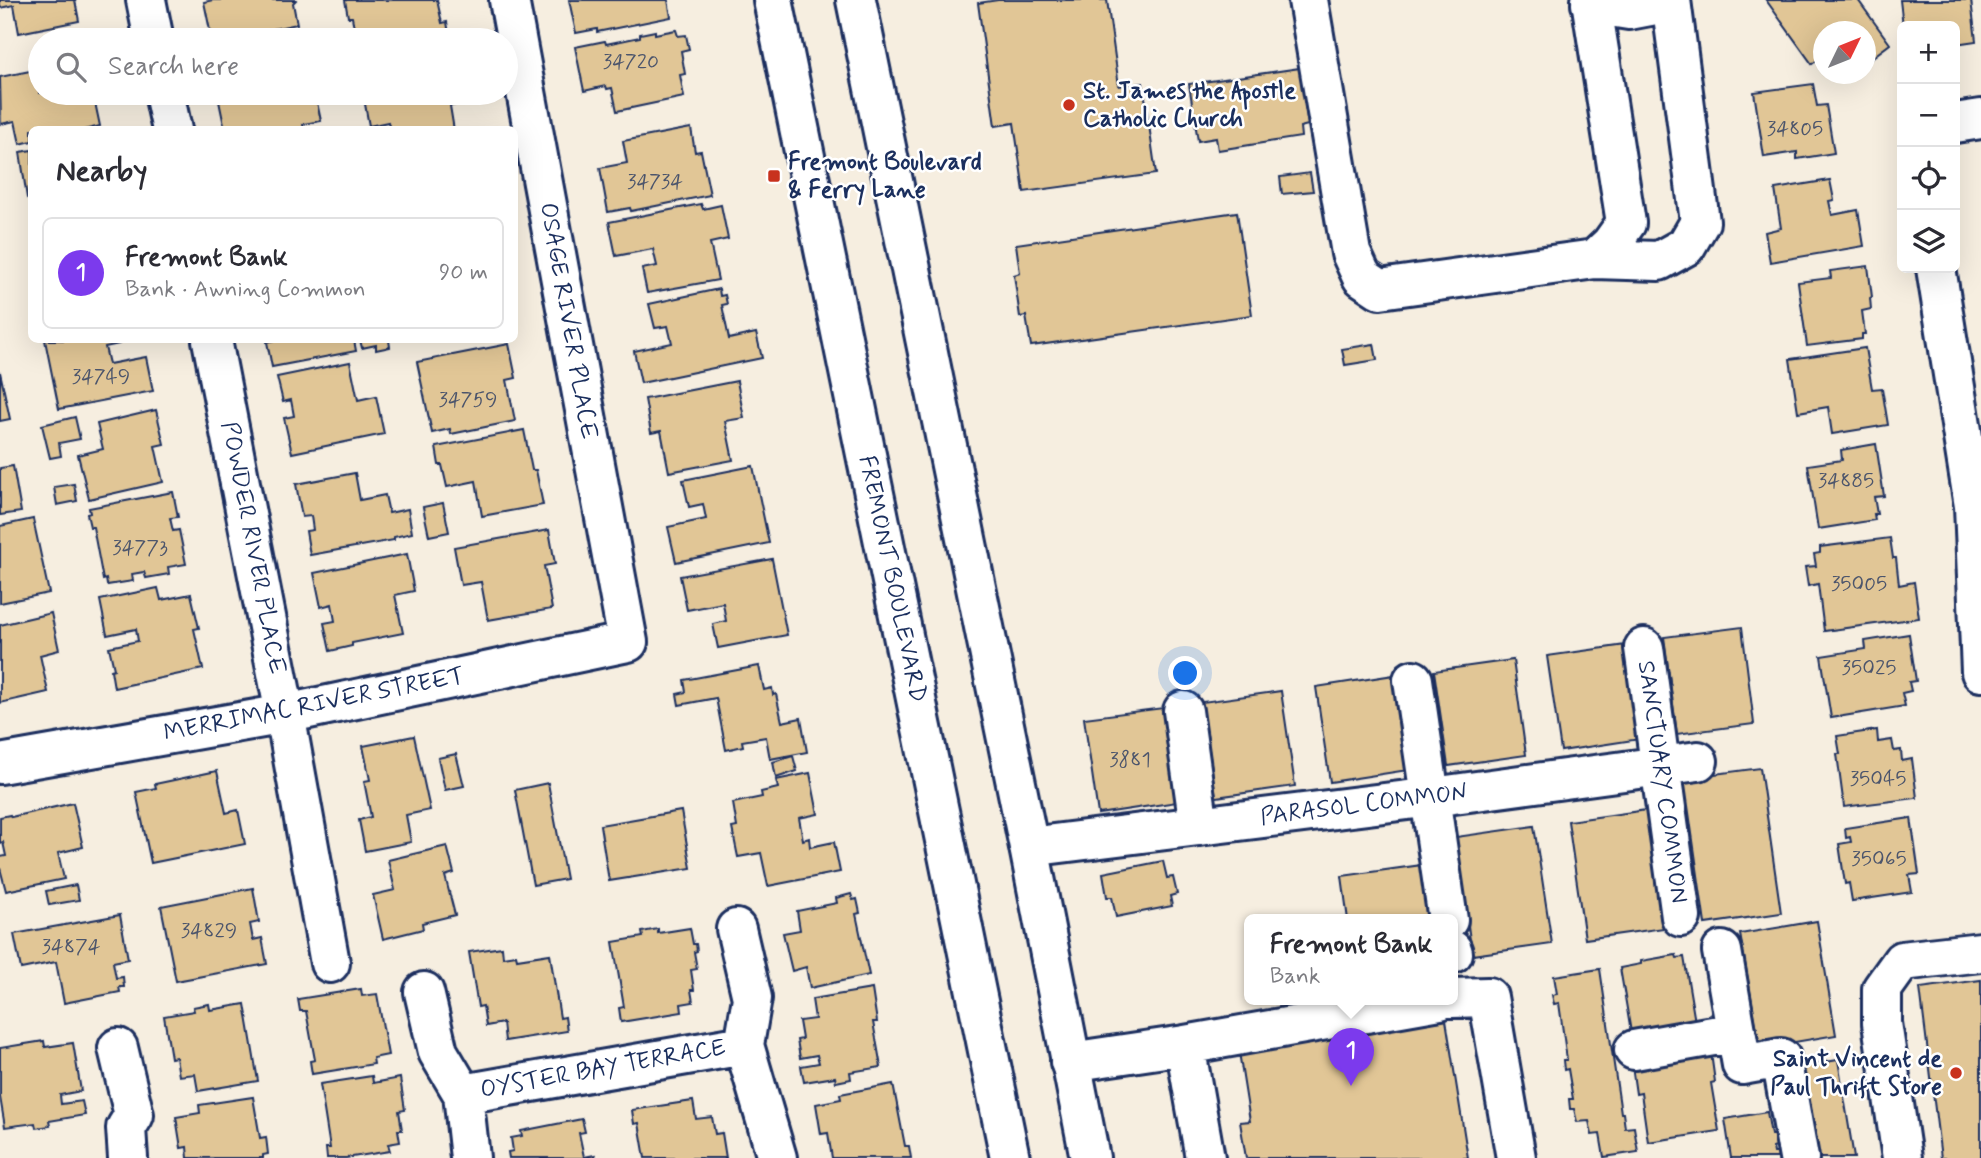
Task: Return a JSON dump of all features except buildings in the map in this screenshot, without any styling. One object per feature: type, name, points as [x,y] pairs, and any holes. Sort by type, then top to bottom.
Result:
[{"type":"street","points":[[146,0],[152,28]]},
{"type":"street","name":"OSAGE RIVER PLACE","points":[[509,0],[514,28]]},
{"type":"street","name":"FREMONT BOULEVARD","points":[[773,0],[1010,1158]]},
{"type":"street","points":[[856,0],[1090,1158]]},
{"type":"street","points":[[1308,0],[1351,253],[1362,277],[1380,289],[1595,260],[1659,261],[1686,246],[1700,222],[1671,1],[1629,10],[1591,2],[1626,223],[1595,260]]},
{"type":"street","name":"OSAGE RIVER PLACE","points":[[518,49],[628,642]]},
{"type":"street","points":[[167,105],[171,126]]},
{"type":"street","points":[[1960,122],[1981,119]]},
{"type":"street","points":[[1937,273],[1977,505],[1981,671]]},
{"type":"street","name":"POWDER RIVER PLACE","points":[[213,343],[285,714],[330,963]]},
{"type":"street","name":"MERRIMAC RIVER STREET","points":[[0,764],[285,714],[628,642]]},
{"type":"street","name":"SANCTUARY COMMON","points":[[1644,648],[1681,916]]},
{"type":"street","points":[[1413,680],[1447,914]]},
{"type":"street","points":[[1183,711],[1199,826]]},
{"type":"street","name":"PARASOL COMMON","points":[[1029,847],[1698,761]]},
{"type":"street","points":[[736,929],[752,998],[744,1045],[777,1158]]},
{"type":"street","points":[[1722,951],[1742,1065],[1781,1058],[1798,1158]]},
{"type":"street","points":[[1902,1158],[1882,1023],[1882,989],[1902,961],[1981,952]]},
{"type":"street","name":"OYSTER BAY TERRACE","points":[[424,992],[438,1052],[463,1094],[470,1158]]},
{"type":"street","points":[[1458,998],[1488,997],[1516,1158]]},
{"type":"street","points":[[1070,1062],[1185,1045],[1412,1005]]},
{"type":"street","points":[[1634,1050],[1737,1032]]},
{"type":"street","name":"OYSTER BAY TERRACE","points":[[463,1094],[744,1045]]},
{"type":"street","points":[[1185,1045],[1205,1158]]},
{"type":"street","points":[[118,1048],[134,1115],[126,1128],[128,1158]]},
{"type":"place","name":"St. James the Apostle Catholic Church","points":[[1069,105]]},
{"type":"place","name":"Fremont Boulevard & Ferry Lane","points":[[774,176]]},
{"type":"place","name":"Saint Vincent de Paul Thrift Store","points":[[1956,1073]]},
{"type":"place","name":"Fremont Bank","points":[[1351,1086]]}]
